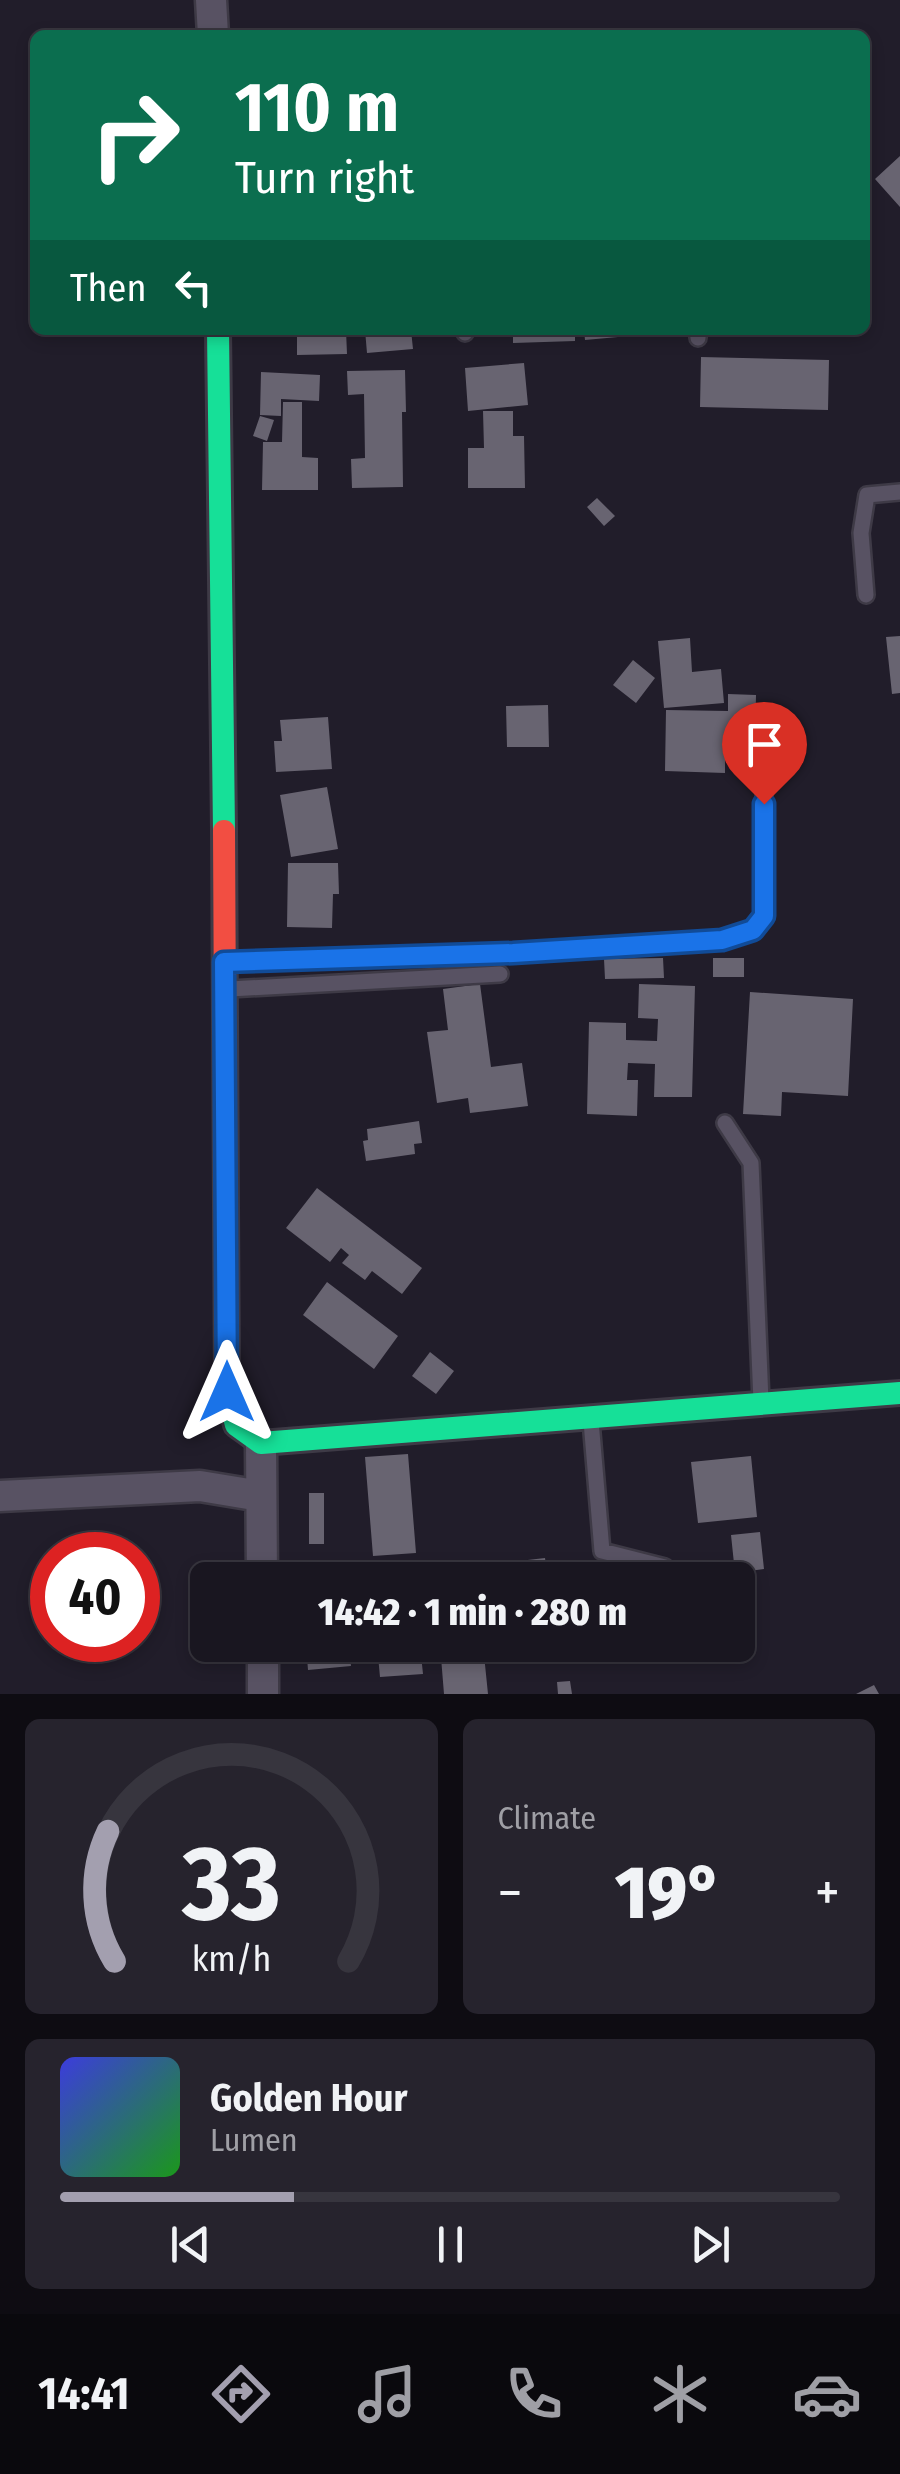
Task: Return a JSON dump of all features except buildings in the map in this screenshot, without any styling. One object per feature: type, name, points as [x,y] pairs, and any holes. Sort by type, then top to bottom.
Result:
[{"type":"street","points":[[211,0],[212,30]]},
{"type":"street","points":[[218,335],[227,1392],[236,1425],[261,1443],[900,1393]]},
{"type":"street","points":[[261,1443],[262,1562]]},
{"type":"street","points":[[0,1496],[200,1486],[262,1496]]},
{"type":"street","points":[[263,1662],[263,1694]]},
{"type":"lane","points":[[866,594],[861,533],[867,495],[900,492]]},
{"type":"lane","points":[[224,962],[513,953],[722,940],[753,930],[764,916],[764,771]]},
{"type":"lane","points":[[226,989],[500,974]]},
{"type":"lane","points":[[726,1123],[751,1163],[761,1404]]},
{"type":"lane","points":[[590,1417],[602,1551],[646,1562]]},
{"type":"traffic: fast","points":[[218,335],[224,831]]},
{"type":"traffic: fast","points":[[232,1410],[236,1425],[261,1443],[900,1393]]},
{"type":"traffic: jam","points":[[224,831],[227,1392],[232,1410]]},
{"type":"route","points":[[227,1392],[224,962],[513,953],[722,940],[753,930],[764,916],[764,804]]}]
